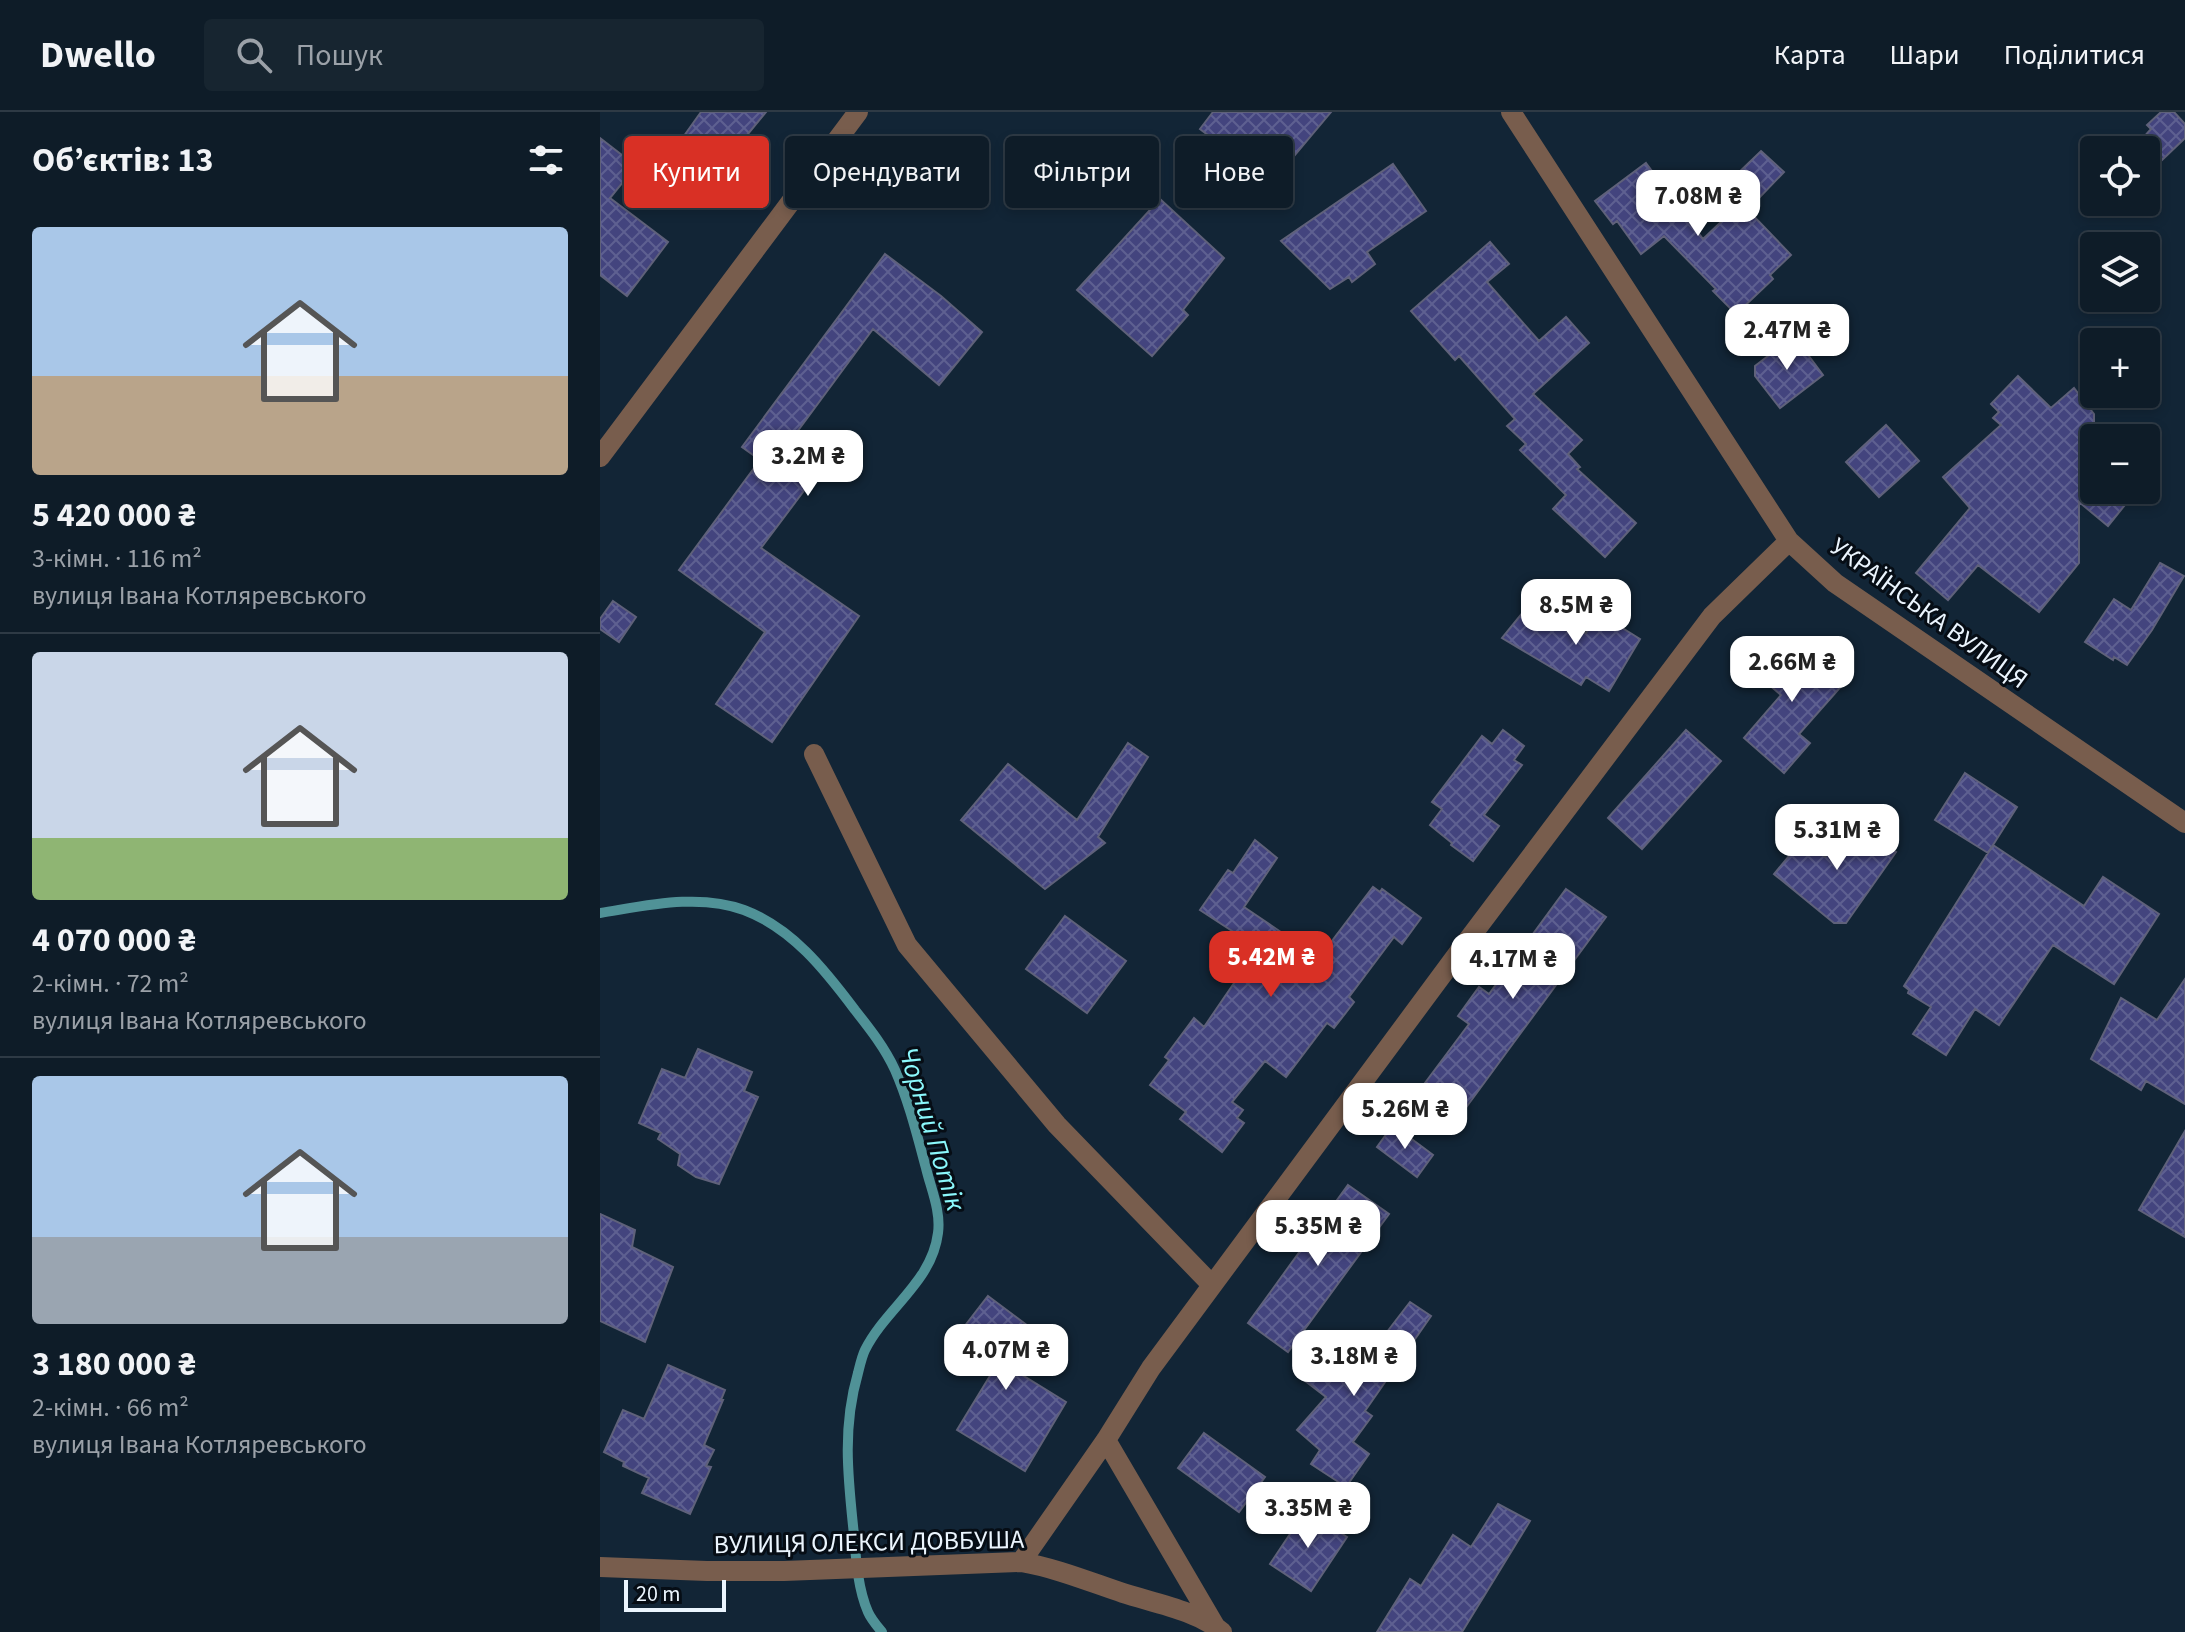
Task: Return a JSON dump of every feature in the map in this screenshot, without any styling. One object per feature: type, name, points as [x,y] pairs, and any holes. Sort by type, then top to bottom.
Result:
[{"type":"street","points":[[600,457],[858,112]]},
{"type":"street","name":"УКРАЇНСЬКА ВУЛИЦЯ","points":[[1511,112],[1789,541],[1835,583],[2185,823]]},
{"type":"street","points":[[1021,1562],[1106,1440],[1151,1368],[1477,927],[1712,616],[1789,541]]},
{"type":"street","points":[[814,754],[907,945],[1057,1125],[1212,1285]]},
{"type":"street","points":[[1106,1440],[1218,1629]]},
{"type":"street","name":"ВУЛИЦЯ ОЛЕКСИ ДОВБУША","points":[[600,1567],[707,1571],[824,1570],[1021,1562],[1178,1611],[1218,1629]]},
{"type":"building","points":[[701,112],[766,112],[746,136],[684,136]]},
{"type":"building","points":[[1213,112],[1331,112],[1293,157],[1293,136],[1209,136],[1200,129]]},
{"type":"building","points":[[2161,112],[2174,112],[2185,124],[2185,138],[2162,160],[2160,136],[2145,136],[2151,129],[2147,125]]},
{"type":"building","points":[[600,138],[624,157],[624,181],[610,198],[668,242],[627,296],[600,275]]},
{"type":"building","points":[[1761,151],[1784,172],[1756,201],[1732,179]]},
{"type":"building","points":[[1646,163],[1703,239],[1741,203],[1791,255],[1770,275],[1773,279],[1736,314],[1664,236],[1641,254],[1617,221],[1613,224],[1595,201]]},
{"type":"building","points":[[1393,164],[1426,211],[1367,252],[1375,264],[1352,282],[1349,277],[1330,289],[1281,241]]},
{"type":"building","points":[[1159,200],[1224,258],[1183,310],[1188,315],[1152,356],[1077,290],[1152,208],[1159,208]]},
{"type":"building","points":[[1490,242],[1509,264],[1487,282],[1539,341],[1566,317],[1589,343],[1533,394],[1582,440],[1568,454],[1580,467],[1577,469],[1636,523],[1605,557],[1553,509],[1566,495],[1520,450],[1526,444],[1507,426],[1515,419],[1459,356],[1455,360],[1411,311]]},
{"type":"building","points":[[885,254],[982,332],[939,385],[873,329],[797,432],[830,456],[761,548],[859,616],[772,742],[716,704],[765,632],[679,570],[760,460],[742,447]]},
{"type":"building","points":[[1794,336],[1823,375],[1780,408],[1755,376],[1755,366]]},
{"type":"building","points":[[2018,376],[2051,408],[2074,388],[2080,396],[2080,408],[2089,408],[2094,414],[2094,424],[2080,424],[2079,563],[2039,612],[1978,565],[1948,600],[1916,573],[1970,508],[1943,477],[2001,425],[1993,418],[1999,412],[1991,404]]},
{"type":"building","points":[[1886,425],[1919,461],[1879,497],[1846,462]]},
{"type":"building","points":[[2081,504],[2126,504],[2108,526]]},
{"type":"building","points":[[2160,563],[2184,576],[2127,665],[2085,642],[2114,599],[2131,610]]},
{"type":"building","points":[[613,601],[636,617],[619,642],[600,629],[600,619]]},
{"type":"building","points":[[1524,611],[1545,628],[1553,613],[1586,633],[1598,613],[1640,639],[1609,691],[1586,677],[1581,685],[1502,638]]},
{"type":"building","points":[[1794,639],[1844,683],[1799,734],[1810,743],[1784,773],[1744,738],[1781,695],[1760,677]]},
{"type":"building","points":[[1503,730],[1524,746],[1514,760],[1522,765],[1484,815],[1499,826],[1473,861],[1430,825],[1442,809],[1432,802],[1482,736],[1492,744]]},
{"type":"building","points":[[1686,730],[1721,761],[1642,849],[1608,818]]},
{"type":"building","points":[[1128,743],[1148,757],[1098,837],[1105,843],[1045,889],[961,820],[1008,764],[1077,820]]},
{"type":"building","points":[[1965,773],[2017,807],[1988,853],[1935,820]]},
{"type":"building","points":[[1851,820],[1896,852],[1846,923],[1834,923],[1774,874],[1804,838],[1825,857]]},
{"type":"building","points":[[1255,840],[1277,858],[1244,907],[1300,945],[1304,940],[1322,954],[1373,887],[1380,892],[1382,889],[1421,918],[1402,944],[1394,937],[1349,997],[1354,1002],[1334,1028],[1327,1023],[1286,1077],[1265,1061],[1232,1102],[1243,1110],[1237,1118],[1244,1123],[1222,1152],[1180,1119],[1186,1112],[1150,1085],[1169,1060],[1165,1057],[1194,1018],[1204,1027],[1258,948],[1200,910],[1228,870],[1233,873]]},
{"type":"building","points":[[1993,845],[2084,906],[2103,877],[2159,914],[2114,984],[2053,945],[1999,1025],[1975,1009],[1946,1055],[1913,1034],[1931,1007],[1908,993],[1904,986]]},
{"type":"building","points":[[1566,889],[1606,917],[1462,1113],[1422,1087],[1469,1024],[1458,1016],[1479,987],[1489,994]]},
{"type":"building","points":[[1065,916],[1126,961],[1087,1013],[1026,969]]},
{"type":"building","points":[[2185,979],[2185,1104],[2146,1081],[2141,1090],[2091,1059],[2121,998],[2157,1020]]},
{"type":"building","points":[[698,1049],[752,1072],[744,1091],[758,1097],[719,1184],[696,1177],[678,1165],[680,1154],[658,1139],[661,1133],[639,1123],[662,1069],[685,1078]]},
{"type":"building","points":[[1393,1125],[1433,1155],[1417,1177],[1377,1147]]},
{"type":"building","points":[[2185,1131],[2185,1237],[2139,1210]]},
{"type":"building","points":[[1348,1185],[1389,1214],[1288,1352],[1248,1323]]},
{"type":"building","points":[[600,1214],[635,1230],[632,1247],[673,1267],[645,1342],[600,1321]]},
{"type":"building","points":[[988,1296],[1028,1326],[1001,1362],[1066,1402],[1025,1471],[957,1430],[996,1366],[957,1336]]},
{"type":"building","points":[[1410,1302],[1431,1316],[1365,1411],[1372,1416],[1353,1442],[1369,1454],[1346,1487],[1311,1464],[1320,1450],[1297,1430],[1326,1397],[1300,1377],[1318,1355],[1350,1380]]},
{"type":"building","points":[[668,1365],[725,1390],[704,1445],[714,1450],[706,1466],[711,1467],[690,1514],[642,1493],[649,1478],[623,1466],[624,1462],[604,1452],[623,1410],[644,1419]]},
{"type":"building","points":[[1204,1433],[1265,1477],[1239,1512],[1178,1468]]},
{"type":"building","points":[[1498,1504],[1530,1521],[1462,1632],[1377,1632],[1410,1579],[1421,1586],[1453,1535],[1471,1547]]},
{"type":"building","points":[[1306,1510],[1347,1537],[1311,1591],[1270,1564]]},
{"type":"waterway","name":"Чорний Потік","points":[[600,913],[653,904],[709,902],[744,910],[761,918],[792,939],[832,980],[882,1046],[900,1082],[935,1200],[939,1225],[927,1266],[865,1350],[850,1414],[848,1473],[858,1574],[868,1612],[882,1632]]}]
